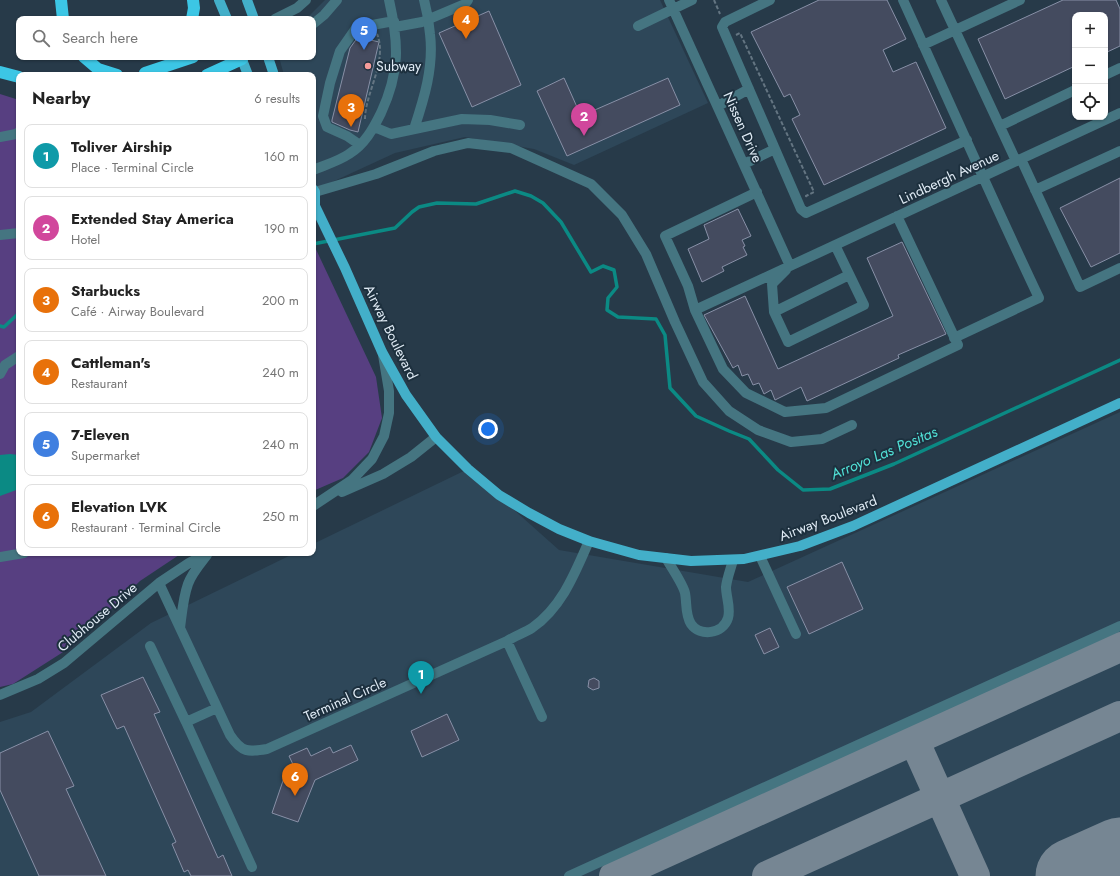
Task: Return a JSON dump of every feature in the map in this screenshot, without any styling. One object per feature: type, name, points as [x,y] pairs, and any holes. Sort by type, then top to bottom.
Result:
[{"type":"highway","points":[[61,0],[63,16]]},
{"type":"highway","points":[[193,0],[194,8],[193,16]]},
{"type":"highway","points":[[88,60],[98,69],[108,72]]},
{"type":"highway","points":[[143,72],[162,60]]},
{"type":"highway","points":[[146,72],[183,60]]},
{"type":"highway","points":[[213,72],[239,60]]},
{"type":"highway","points":[[0,72],[16,76]]},
{"type":"main road","points":[[219,0],[226,16]]},
{"type":"main road","points":[[247,0],[253,16]]},
{"type":"main road","points":[[244,60],[247,72]]},
{"type":"main road","points":[[269,60],[273,72]]},
{"type":"main road","name":"Airway Boulevard","points":[[316,210],[345,268],[382,352],[406,395],[436,437],[468,470],[499,495],[529,513],[559,529],[589,541],[639,555],[691,561],[744,560],[800,546],[853,526],[1120,403]]},
{"type":"street","points":[[281,16],[296,8],[306,0]]},
{"type":"street","points":[[316,22],[337,0]]},
{"type":"street","points":[[316,169],[350,154],[366,140],[370,124],[391,89],[396,57],[394,24],[389,0]]},
{"type":"street","points":[[414,129],[428,82],[431,53],[428,20],[424,0]]},
{"type":"street","points":[[360,145],[347,136],[327,127],[323,116],[330,84],[340,51],[356,28],[428,20],[465,4],[468,0]]},
{"type":"street","points":[[638,26],[671,4],[692,0]]},
{"type":"street","points":[[770,0],[725,22],[722,27],[801,209],[806,213],[967,140]]},
{"type":"street","points":[[903,0],[967,140],[982,177],[1039,298],[954,338]]},
{"type":"street","points":[[940,0],[1000,126],[1035,190],[1080,287],[1120,268]]},
{"type":"street","points":[[923,45],[1020,0]]},
{"type":"street","name":"Nissen Drive","points":[[671,4],[790,266]]},
{"type":"street","points":[[1108,74],[1120,68]]},
{"type":"street","points":[[718,106],[750,89]]},
{"type":"street","points":[[1000,126],[1072,91]]},
{"type":"street","name":"Lindbergh Avenue","points":[[695,310],[1120,113]]},
{"type":"street","points":[[370,124],[386,133],[391,134],[462,119],[490,120],[520,125]]},
{"type":"street","points":[[0,137],[16,134]]},
{"type":"street","points":[[316,189],[376,174],[434,151],[468,143],[511,148],[591,184],[622,215],[646,254],[702,382],[729,411],[758,430],[791,442],[822,438],[852,425]]},
{"type":"street","points":[[744,164],[775,149]]},
{"type":"street","points":[[1035,190],[1120,151]]},
{"type":"street","points":[[757,192],[665,236],[688,286],[695,310],[723,369],[746,393],[785,412],[826,408],[958,345],[897,216]]},
{"type":"street","points":[[0,235],[16,233]]},
{"type":"street","points":[[790,266],[772,284],[774,312],[788,342],[864,305],[835,245]]},
{"type":"street","points":[[774,312],[850,275]]},
{"type":"street","points":[[316,504],[352,480],[372,459],[384,436],[389,413],[389,391],[382,352]]},
{"type":"street","points":[[0,374],[5,365],[16,358]]},
{"type":"street","points":[[316,505],[383,474],[411,457],[436,437]]},
{"type":"street","name":"Terminal Circle","points":[[159,583],[230,736],[237,745],[249,752],[267,749],[507,641],[532,627],[554,608],[571,581],[589,541]]},
{"type":"street","points":[[0,557],[16,554]]},
{"type":"street","name":"Clubhouse Drive","points":[[0,695],[38,679],[64,663],[159,583],[202,556]]},
{"type":"street","points":[[180,628],[183,604],[188,583],[206,556]]},
{"type":"street","points":[[760,556],[796,634]]},
{"type":"street","points":[[666,558],[685,592],[688,618],[691,624],[701,631],[708,632],[720,628],[728,618],[729,611],[726,586],[733,560]]},
{"type":"street","points":[[569,876],[1120,626]]},
{"type":"street","points":[[507,641],[542,717]]},
{"type":"street","points":[[150,646],[252,867]]},
{"type":"street","points":[[186,722],[217,708]]},
{"type":"path","points":[[714,0],[733,37],[740,33],[814,192],[806,196],[810,202]]},
{"type":"path","points":[[370,124],[365,112],[375,80],[379,58],[380,41],[377,33]]},
{"type":"shaded area","points":[[325,0],[660,0],[708,103],[574,165],[534,149],[465,137],[395,153],[317,189],[316,72],[283,72],[280,60],[316,60],[316,16],[309,16]]},
{"type":"shaded area","points":[[0,94],[16,99],[16,556],[178,556],[140,581],[71,647],[13,684],[0,687]]},
{"type":"shaded area","points":[[316,249],[376,377],[382,418],[369,452],[343,478],[316,490]]},
{"type":"shaded area","points":[[1120,412],[1120,876],[0,876],[0,722],[31,712],[151,623],[289,556],[316,556],[316,543],[468,469],[559,550],[748,582]]},
{"type":"shaded area","points":[[0,455],[16,455],[16,490],[0,496]]},
{"type":"building","points":[[819,0],[887,0],[906,39],[883,50],[893,72],[916,62],[946,128],[824,185],[792,119],[800,115],[790,94],[784,97],[751,32]]},
{"type":"building","points":[[1063,0],[1116,0],[1120,9],[1120,46],[1108,52],[1108,12],[1072,12],[1072,67],[1005,99],[978,39]]},
{"type":"building","points":[[489,11],[521,85],[472,107],[439,33]]},
{"type":"building","points":[[358,37],[379,42],[358,132],[332,122],[332,120],[350,48]]},
{"type":"building","points":[[564,78],[581,116],[668,78],[680,105],[567,156],[537,91]]},
{"type":"building","points":[[1120,178],[1120,253],[1091,267],[1060,208]]},
{"type":"building","points":[[738,209],[751,236],[742,240],[745,246],[743,247],[747,255],[722,267],[724,271],[702,282],[688,249],[709,239],[704,225]]},
{"type":"building","points":[[902,242],[946,334],[898,355],[899,358],[807,401],[801,387],[775,400],[771,390],[764,394],[759,383],[753,385],[748,374],[742,376],[738,365],[733,368],[704,315],[745,296],[778,369],[893,316],[867,258]]},
{"type":"building","points":[[842,562],[863,609],[809,634],[787,587]]},
{"type":"building","points":[[770,628],[779,647],[764,654],[755,635]]},
{"type":"building","points":[[143,677],[160,712],[154,714],[218,858],[223,855],[232,876],[191,876],[188,870],[184,872],[172,844],[176,842],[124,726],[117,729],[101,695]]},
{"type":"building","points":[[594,678],[599,681],[599,688],[593,690],[588,687],[589,680]]},
{"type":"building","points":[[447,714],[459,740],[422,757],[411,731]]},
{"type":"building","points":[[48,731],[74,786],[66,789],[106,876],[39,876],[0,790],[0,753]]},
{"type":"building","points":[[351,745],[358,760],[315,780],[298,822],[272,813],[286,772],[299,777],[289,756],[307,748],[311,756],[330,747],[333,753]]},
{"type":"waterway","name":"Arroyo Las Positas","points":[[316,243],[395,228],[419,207],[437,203],[476,204],[515,191],[531,196],[543,203],[561,222],[591,272],[603,266],[614,270],[617,287],[608,298],[607,310],[618,317],[656,319],[665,335],[670,388],[696,416],[749,439],[778,470],[803,490],[830,489],[894,464],[1120,360]]},
{"type":"waterway","name":"Arroyo Las Positas","points":[[0,326],[4,327],[16,316]]},
{"type":"taxiway","points":[[614,876],[1120,647]]},
{"type":"taxiway","points":[[767,876],[1120,716]]},
{"type":"taxiway","points":[[914,740],[975,876]]},
{"type":"runway","points":[[1073,876],[1120,855]]},
{"type":"place","name":"Cattleman's","points":[[466,39]]},
{"type":"place","name":"7-Eleven","points":[[364,50]]},
{"type":"place","name":"Subway","points":[[368,66]]},
{"type":"place","name":"Starbucks","points":[[351,127]]},
{"type":"place","name":"Extended Stay America","points":[[584,136]]},
{"type":"place","name":"Toliver Airship","points":[[421,694]]},
{"type":"place","name":"Elevation LVK","points":[[295,796]]}]
